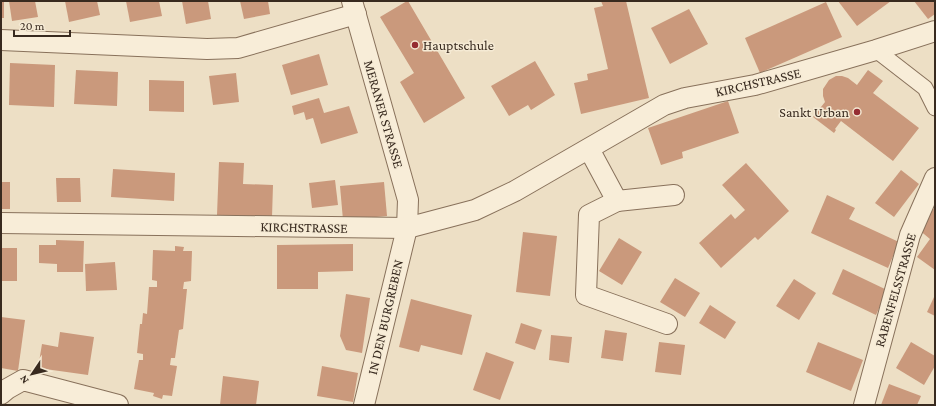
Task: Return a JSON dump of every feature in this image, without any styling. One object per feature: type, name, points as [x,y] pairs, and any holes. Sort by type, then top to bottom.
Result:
[{"type":"street","points":[[1,40],[207,49],[238,48],[354,8]]},
{"type":"street","name":"MERANER STRASSE","points":[[354,8],[408,200],[406,228]]},
{"type":"street","name":"KIRCHSTRASSE","points":[[1,223],[406,228],[475,210],[490,204],[664,105],[685,98],[755,86],[876,50],[935,30]]},
{"type":"street","points":[[876,50],[925,88],[935,108]]},
{"type":"street","points":[[589,149],[617,201]]},
{"type":"street","name":"RABENFELSSTRASSE","points":[[864,405],[910,235],[935,178]]},
{"type":"street","points":[[667,324],[586,295],[589,215],[617,201],[674,195]]},
{"type":"street","name":"IN DEN BURGREBEN","points":[[364,405],[406,228]]},
{"type":"street","points":[[1,394],[23,380],[118,405]]},
{"type":"building","points":[[1,1],[4,1],[4,18],[1,18]]},
{"type":"building","points":[[9,1],[35,1],[38,17],[12,21]]},
{"type":"building","points":[[65,1],[97,1],[100,15],[69,22]]},
{"type":"building","points":[[126,1],[159,1],[162,16],[130,22]]},
{"type":"building","points":[[182,1],[208,1],[211,19],[186,24]]},
{"type":"building","points":[[240,1],[268,1],[270,14],[244,19]]},
{"type":"building","name":"Hauptschule","points":[[407,1],[465,98],[424,123],[400,82],[414,73],[380,17]]},
{"type":"building","points":[[601,1],[626,1],[649,98],[581,114],[574,83],[588,80],[587,74],[608,69],[594,8],[603,6]]},
{"type":"building","points":[[838,1],[891,1],[857,26]]},
{"type":"building","points":[[914,1],[935,1],[935,14],[928,19]]},
{"type":"building","points":[[826,2],[842,37],[760,73],[745,38]]},
{"type":"building","points":[[689,9],[708,44],[670,64],[651,28]]},
{"type":"building","points":[[319,54],[328,85],[291,95],[282,65]]},
{"type":"building","points":[[535,61],[555,95],[531,110],[528,105],[509,116],[491,86]]},
{"type":"building","points":[[10,63],[55,65],[54,107],[9,105]]},
{"type":"building","points":[[76,70],[118,72],[117,106],[74,104]]},
{"type":"building","name":"Sankt Urban","points":[[868,70],[883,81],[873,93],[919,128],[893,161],[841,121],[834,133],[813,117],[825,102],[823,89],[829,80],[836,76],[842,76],[848,78],[857,85]]},
{"type":"building","points":[[236,73],[239,102],[213,105],[209,76]]},
{"type":"building","points":[[149,80],[184,81],[184,112],[149,111]]},
{"type":"building","points":[[319,98],[324,113],[349,106],[358,133],[321,144],[313,118],[306,120],[304,112],[294,115],[292,106]]},
{"type":"building","points":[[728,101],[739,133],[682,152],[683,158],[661,165],[648,128]]},
{"type":"building","points":[[219,162],[244,163],[243,184],[273,185],[272,217],[217,215]]},
{"type":"building","points":[[746,163],[789,211],[758,240],[755,237],[721,268],[699,243],[731,214],[735,219],[745,210],[722,185]]},
{"type":"building","points":[[113,169],[175,173],[174,201],[111,197]]},
{"type":"building","points":[[901,170],[919,184],[894,217],[875,203]]},
{"type":"building","points":[[56,178],[80,178],[81,202],[57,202]]},
{"type":"building","points":[[335,180],[338,205],[312,208],[309,183]]},
{"type":"building","points":[[1,182],[10,182],[10,209],[1,209]]},
{"type":"building","points":[[384,182],[387,216],[343,220],[340,186]]},
{"type":"building","points":[[827,195],[855,208],[849,219],[899,242],[888,268],[811,233]]},
{"type":"building","points":[[935,207],[935,270],[917,257],[930,239],[918,229]]},
{"type":"building","points":[[523,232],[557,236],[550,296],[516,292]]},
{"type":"building","points":[[619,238],[642,252],[622,285],[599,271]]},
{"type":"building","points":[[56,240],[84,241],[83,272],[57,272],[57,264],[39,263],[39,245],[56,245]]},
{"type":"building","points":[[353,244],[353,271],[318,272],[318,289],[277,289],[277,245]]},
{"type":"building","points":[[175,246],[184,247],[183,251],[192,251],[191,281],[184,282],[183,289],[187,289],[183,329],[179,330],[175,358],[171,358],[170,365],[177,366],[172,396],[163,395],[162,399],[153,396],[154,393],[134,389],[139,360],[143,360],[143,354],[137,353],[140,324],[142,324],[143,313],[147,314],[149,287],[157,287],[157,281],[152,280],[153,250],[175,251]]},
{"type":"building","points":[[1,248],[17,248],[17,281],[1,281]]},
{"type":"building","points":[[115,262],[117,290],[86,291],[85,264]]},
{"type":"building","points":[[843,269],[887,290],[876,315],[832,294]]},
{"type":"building","points":[[675,278],[700,293],[685,317],[660,302]]},
{"type":"building","points":[[794,279],[816,293],[799,320],[776,306]]},
{"type":"building","points":[[346,294],[370,298],[362,353],[346,350],[340,336]]},
{"type":"building","points":[[935,295],[935,316],[927,312]]},
{"type":"building","points":[[411,299],[472,315],[462,355],[421,345],[419,352],[399,347]]},
{"type":"building","points":[[710,305],[736,322],[725,339],[699,323]]},
{"type":"building","points":[[1,317],[25,320],[18,371],[1,368]]},
{"type":"building","points":[[521,323],[542,330],[535,350],[515,343]]},
{"type":"building","points":[[605,330],[627,333],[623,361],[601,358]]},
{"type":"building","points":[[60,332],[94,337],[88,375],[38,368],[42,344],[58,347]]},
{"type":"building","points":[[551,335],[572,337],[569,363],[549,360]]},
{"type":"building","points":[[659,342],[685,345],[681,375],[655,372]]},
{"type":"building","points":[[818,342],[863,360],[851,391],[806,372]]},
{"type":"building","points":[[911,342],[935,356],[935,366],[924,385],[896,368]]},
{"type":"building","points":[[486,352],[514,362],[500,400],[473,390]]},
{"type":"building","points":[[322,366],[358,373],[353,402],[317,396]]},
{"type":"building","points":[[223,376],[259,381],[256,405],[220,405]]},
{"type":"building","points":[[889,384],[921,396],[917,405],[881,405]]},
{"type":"place","name":"Hauptschule","points":[[415,45]]},
{"type":"place","name":"Sankt Urban","points":[[857,112]]}]
